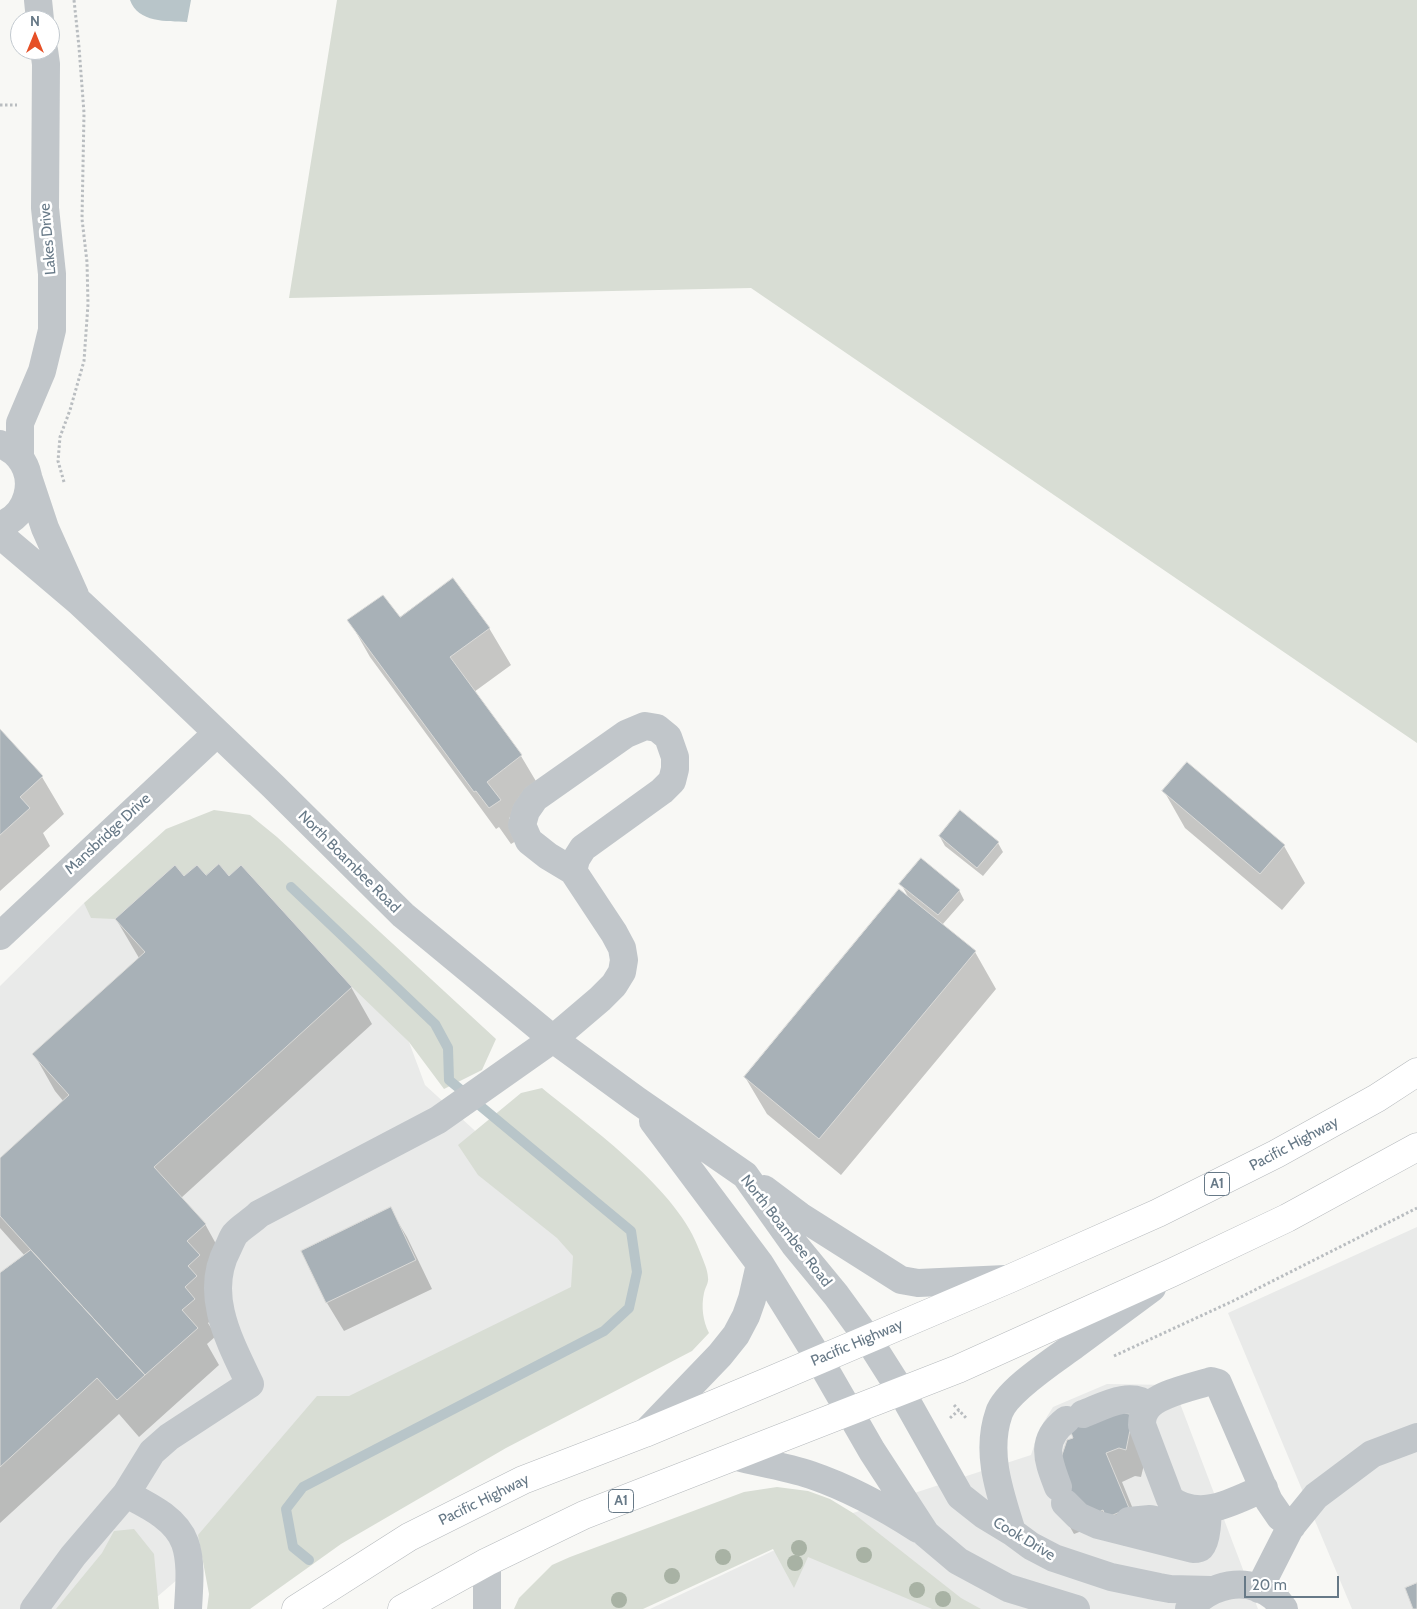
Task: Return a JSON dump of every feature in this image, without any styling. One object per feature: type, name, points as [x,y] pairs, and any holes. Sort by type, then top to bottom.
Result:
[{"type":"highway","name":"Pacific Highway","points":[[296,1609],[409,1537],[523,1480],[645,1433],[1009,1279],[1158,1213],[1268,1158],[1377,1098],[1417,1072]]},
{"type":"highway","name":"A1","points":[[402,1609],[487,1562],[584,1515],[958,1369],[1171,1273],[1287,1218],[1417,1147]]},
{"type":"street","name":"Lakes Drive","points":[[16,460],[10,428],[42,371],[52,330],[52,274],[45,208],[45,60]]},
{"type":"street","points":[[0,526],[16,517],[24,506],[28,493],[16,460]]},
{"type":"street","name":"North Boambee Road","points":[[16,460],[78,601]]},
{"type":"street","name":"North Boambee Road","points":[[0,535],[78,601],[217,733],[403,916],[553,1039],[638,1102],[745,1175],[794,1244],[836,1295],[868,1339],[901,1391]]},
{"type":"street","points":[[34,1609],[73,1556],[126,1494],[152,1452],[169,1437],[250,1384],[228,1336],[218,1303],[218,1284],[222,1260],[235,1234],[259,1214],[438,1120],[553,1039],[600,999],[614,984],[622,972],[624,960],[622,948],[614,933],[573,871],[548,856],[529,841],[522,825],[526,811],[535,798],[626,734],[646,726],[657,728],[668,737],[675,757],[672,781],[662,791],[583,848],[576,859],[573,871]]},
{"type":"street","name":"Mansbridge Drive","points":[[0,936],[217,733]]},
{"type":"street","name":"North Boambee Road","points":[[638,1102],[760,1264],[819,1359],[849,1412]]},
{"type":"street","points":[[745,1175],[800,1216],[902,1280],[918,1283],[1009,1279]]},
{"type":"street","points":[[645,1433],[720,1356],[736,1336],[752,1299],[760,1264]]},
{"type":"street","points":[[1012,1532],[996,1477],[993,1454],[995,1428],[1000,1410],[1024,1383],[1171,1273]]},
{"type":"street","points":[[1207,1520],[1194,1510],[1186,1509],[1170,1499],[1142,1425],[1144,1413],[1149,1406],[1162,1397],[1210,1381],[1218,1383],[1269,1501],[1280,1517],[1292,1526]]},
{"type":"street","name":"Cook Drive","points":[[901,1391],[960,1496],[984,1515],[1031,1546],[1054,1558],[1111,1577],[1170,1589],[1211,1590],[1227,1585],[1244,1585],[1260,1589]]},
{"type":"street","points":[[1149,1406],[1140,1400],[1125,1399],[1074,1417],[1057,1427],[1048,1450],[1048,1461],[1062,1495],[1078,1516],[1111,1529],[1193,1549],[1202,1546],[1207,1520],[1224,1505],[1264,1488]]},
{"type":"street","points":[[849,1412],[926,1534]]},
{"type":"street","points":[[1284,1609],[1274,1597],[1260,1589],[1292,1526],[1316,1496],[1372,1454],[1417,1437]]},
{"type":"street","points":[[736,1457],[809,1474],[844,1488],[885,1508],[926,1534],[958,1561],[1008,1588],[1076,1609]]},
{"type":"street","points":[[126,1494],[159,1512],[178,1530],[185,1542],[189,1573],[188,1609]]},
{"type":"street","points":[[487,1562],[487,1609]]},
{"type":"street","points":[[1190,1609],[1211,1590]]},
{"type":"path","points":[[1107,1359],[1233,1301],[1417,1208]]},
{"type":"path","points":[[954,1405],[968,1421]]},
{"type":"shaded area","points":[[130,0],[191,0],[187,22],[162,21],[146,17],[134,8]]},
{"type":"shaded area","points":[[337,0],[1417,0],[1417,743],[751,288],[289,298]]},
{"type":"shaded area","points":[[214,810],[250,815],[277,837],[496,1039],[482,1070],[444,1089],[409,1042],[352,987],[241,866],[229,876],[219,865],[206,875],[197,865],[184,876],[174,866],[115,919],[91,918],[84,903],[166,829]]},
{"type":"shaded area","points":[[214,822],[409,1042],[425,1085],[496,1150],[608,1278],[263,1506],[143,1609],[0,1609],[0,986],[84,903]]},
{"type":"shaded area","points":[[542,1088],[632,1162],[673,1206],[689,1229],[707,1272],[708,1280],[703,1298],[703,1309],[705,1324],[709,1333],[692,1351],[506,1448],[341,1544],[250,1609],[207,1609],[209,1594],[198,1535],[317,1396],[349,1396],[571,1287],[573,1256],[557,1238],[478,1175],[458,1145],[521,1093]]},
{"type":"shaded area","points":[[1417,1227],[1417,1609],[1352,1609],[1228,1313]]},
{"type":"shaded area","points":[[1107,1384],[1173,1385],[1258,1609],[650,1609],[853,1513],[1031,1455],[1040,1428],[1053,1407]]},
{"type":"shaded area","points":[[777,1487],[808,1491],[830,1499],[853,1513],[961,1598],[981,1609],[932,1609],[808,1557],[794,1588],[773,1549],[643,1609],[514,1609],[519,1598],[552,1565],[744,1492]]},
{"type":"shaded area","points":[[134,1529],[154,1554],[159,1609],[56,1609],[102,1553],[114,1531]]},
{"type":"building","points":[[453,578],[490,628],[450,657],[522,755],[487,782],[501,800],[489,808],[476,791],[474,792],[347,620],[383,595],[400,617]]},
{"type":"building","points":[[0,729],[43,776],[20,797],[30,808],[0,835]]},
{"type":"building","points":[[1187,762],[1285,845],[1260,874],[1162,791]]},
{"type":"building","points":[[960,810],[999,842],[977,868],[939,836]]},
{"type":"building","points":[[921,858],[960,890],[938,915],[899,884]]},
{"type":"building","points":[[219,864],[229,876],[241,865],[352,987],[154,1167],[206,1224],[187,1241],[200,1255],[188,1266],[197,1276],[185,1287],[195,1299],[182,1310],[198,1328],[145,1375],[0,1216],[0,1158],[69,1095],[32,1054],[145,952],[115,919],[175,865],[184,876],[197,865],[206,875]]},
{"type":"building","points":[[899,889],[976,951],[819,1139],[744,1077]]},
{"type":"building","points":[[391,1207],[416,1260],[326,1303],[301,1251]]},
{"type":"building","points":[[31,1250],[145,1375],[117,1400],[97,1378],[0,1467],[0,1273]]},
{"type":"building","points":[[1113,1410],[1133,1415],[1126,1450],[1119,1448],[1106,1453],[1129,1508],[1106,1518],[1103,1510],[1095,1514],[1057,1506],[1060,1461],[1067,1440],[1073,1438],[1064,1413]]},
{"type":"building","points":[[1417,1583],[1417,1609],[1413,1609],[1405,1588]]},
{"type":"waterway","points":[[291,887],[435,1024],[448,1048],[449,1080],[631,1231],[637,1272],[629,1308],[604,1331],[303,1487],[286,1509],[293,1547],[309,1560]]}]
